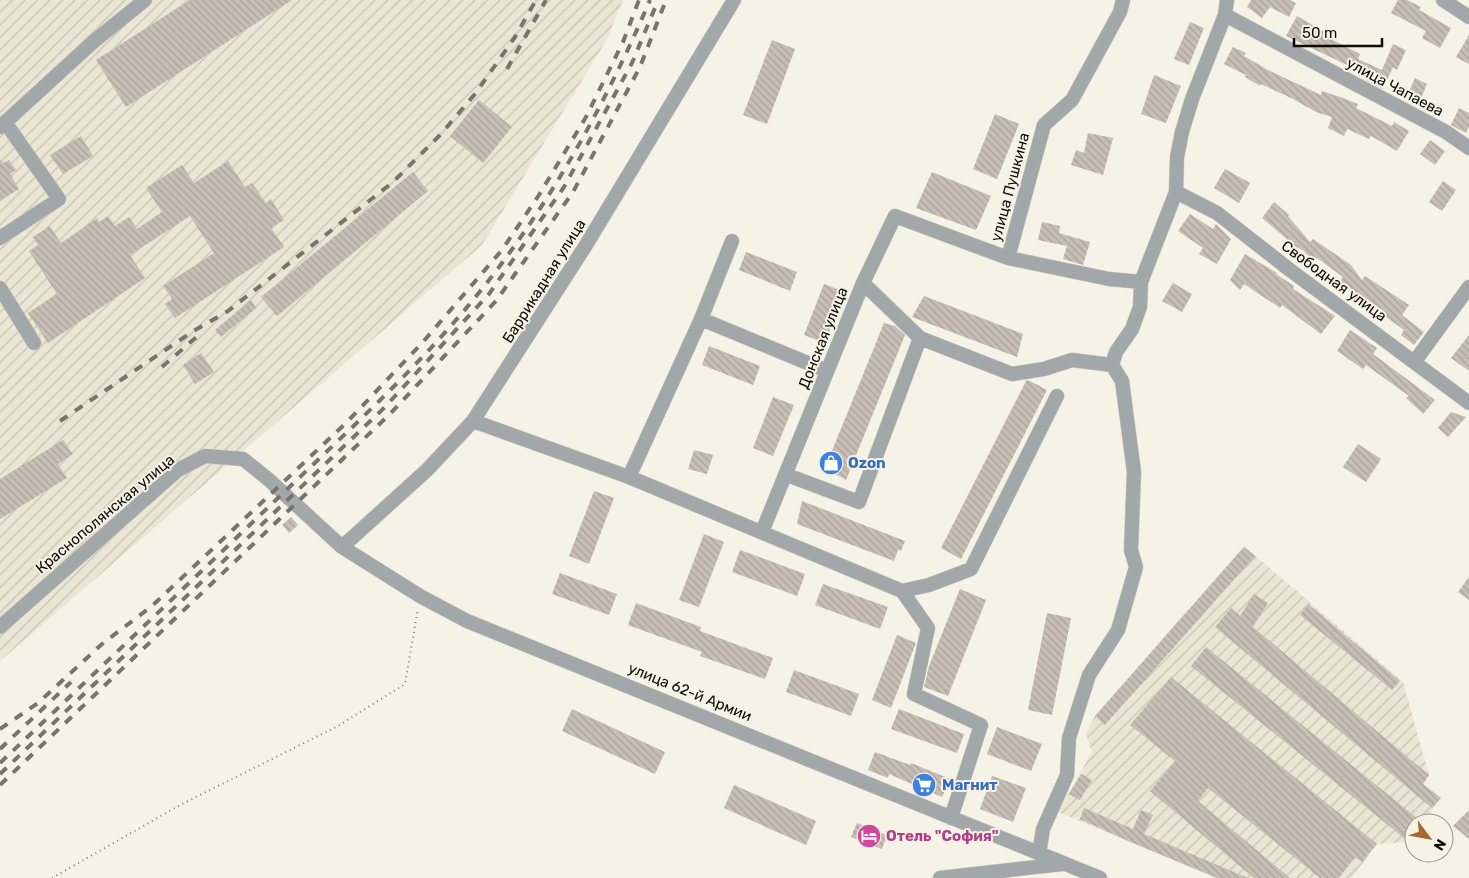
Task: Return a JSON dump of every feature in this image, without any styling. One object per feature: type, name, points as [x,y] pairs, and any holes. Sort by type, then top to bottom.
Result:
[{"type":"street","points":[[0,238],[59,199],[3,125],[93,42],[145,0]]},
{"type":"street","name":"Баррикадная улица","points":[[342,547],[427,470],[473,421],[586,245],[734,0]]},
{"type":"street","name":"улица Пушкина","points":[[1008,258],[1044,125],[1072,100],[1120,12],[1123,0]]},
{"type":"street","points":[[1039,854],[1043,829],[1067,775],[1069,738],[1089,676],[1118,630],[1136,566],[1131,550],[1134,472],[1122,381],[1112,365],[1116,352],[1132,329],[1138,314],[1141,282],[1176,192],[1177,157],[1182,132],[1192,99],[1225,15],[1227,0]]},
{"type":"street","points":[[1443,0],[1469,17]]},
{"type":"street","name":"улица Чапаева","points":[[1225,15],[1446,132],[1469,148]]},
{"type":"street","name":"Свободная улица","points":[[1176,192],[1217,213],[1290,270],[1415,361],[1469,403]]},
{"type":"street","name":"Донская улица","points":[[762,532],[787,476],[826,372],[863,283],[895,216],[1008,258]]},
{"type":"street","points":[[629,477],[701,319],[732,240]]},
{"type":"street","points":[[1008,258],[1108,279],[1141,282]]},
{"type":"street","points":[[863,283],[920,338],[1012,374],[1044,369],[1072,360],[1112,365]]},
{"type":"street","points":[[1415,361],[1469,287]]},
{"type":"street","points":[[0,288],[34,343]]},
{"type":"street","points":[[701,319],[826,372]]},
{"type":"street","points":[[787,476],[859,502],[920,338]]},
{"type":"street","points":[[902,591],[929,585],[971,569],[1057,396]]},
{"type":"street","points":[[473,421],[629,477],[902,591],[928,628],[914,694],[981,725],[951,818]]},
{"type":"street","name":"Краснополянская улица","points":[[0,627],[178,470],[205,456],[243,459],[289,498]]},
{"type":"street","name":"улица 62-й Армии","points":[[289,498],[342,547],[420,596],[467,621],[1100,878]]},
{"type":"street","points":[[940,878],[1065,864]]},
{"type":"path","points":[[52,878],[182,804],[338,726],[405,684],[420,596]]},
{"type":"shaded area","points":[[0,0],[623,0],[606,41],[482,245],[0,661]]},
{"type":"shaded area","points":[[1244,546],[1403,682],[1429,775],[1423,784],[1441,798],[1430,813],[1404,813],[1404,842],[1377,844],[1352,878],[1217,878],[1058,812],[1092,752],[1086,733],[1095,716]]},
{"type":"building","points":[[190,0],[292,0],[126,107],[96,60]]},
{"type":"building","points":[[1251,0],[1290,0],[1296,3],[1289,17],[1270,7],[1262,18],[1247,7]]},
{"type":"building","points":[[1398,0],[1407,0],[1421,7],[1419,10],[1451,28],[1440,48],[1422,38],[1426,31],[1391,13]]},
{"type":"building","points":[[1297,16],[1335,38],[1333,40],[1360,54],[1358,59],[1382,70],[1393,44],[1406,50],[1397,70],[1393,67],[1383,89],[1366,80],[1368,75],[1286,36]]},
{"type":"building","points":[[1190,22],[1204,28],[1189,65],[1174,59]]},
{"type":"building","points":[[1469,35],[1469,64],[1456,57]]},
{"type":"building","points":[[772,40],[795,49],[767,124],[743,115]]},
{"type":"building","points":[[1233,47],[1246,53],[1244,56],[1268,70],[1321,95],[1322,91],[1358,104],[1356,108],[1392,126],[1394,122],[1409,131],[1397,151],[1371,136],[1369,139],[1347,129],[1344,136],[1328,128],[1332,117],[1316,112],[1261,84],[1260,86],[1245,77],[1246,75],[1224,64]]},
{"type":"building","points":[[1154,75],[1181,86],[1166,123],[1141,114]]},
{"type":"building","points":[[1415,78],[1427,84],[1419,103],[1406,98]]},
{"type":"building","points":[[479,100],[512,127],[483,163],[450,136]]},
{"type":"building","points":[[1459,108],[1469,113],[1469,127],[1466,133],[1451,125]]},
{"type":"building","points":[[995,114],[1019,124],[997,179],[973,169]]},
{"type":"building","points":[[1088,133],[1113,138],[1103,175],[1071,165],[1076,150],[1084,153]]},
{"type":"building","points":[[81,136],[93,156],[63,174],[50,155]]},
{"type":"building","points":[[1430,140],[1445,151],[1435,165],[1420,154]]},
{"type":"building","points":[[0,159],[3,163],[9,160],[16,170],[10,174],[19,189],[0,201]]},
{"type":"building","points":[[228,161],[245,187],[252,183],[266,203],[271,199],[284,220],[271,228],[284,247],[175,318],[165,304],[172,299],[163,286],[214,253],[190,216],[130,255],[145,278],[48,343],[28,313],[57,294],[29,251],[38,245],[33,237],[50,226],[61,243],[97,218],[99,222],[108,216],[115,226],[129,217],[137,229],[162,212],[146,188],[182,165],[194,183]]},
{"type":"building","points":[[1225,169],[1250,183],[1239,203],[1214,188]]},
{"type":"building","points":[[413,172],[428,191],[277,316],[261,297]]},
{"type":"building","points":[[932,172],[991,196],[976,230],[916,208]]},
{"type":"building","points":[[1443,181],[1456,190],[1442,211],[1429,202]]},
{"type":"building","points":[[1274,202],[1289,215],[1310,242],[1313,239],[1351,265],[1362,280],[1365,276],[1409,305],[1402,315],[1424,332],[1414,345],[1401,335],[1404,330],[1382,314],[1384,311],[1340,282],[1343,277],[1317,258],[1314,262],[1304,251],[1287,242],[1288,240],[1262,218]]},
{"type":"building","points":[[1190,214],[1213,229],[1216,224],[1231,239],[1217,264],[1199,254],[1203,248],[1178,231]]},
{"type":"building","points":[[1042,222],[1060,226],[1059,233],[1090,242],[1083,265],[1063,259],[1067,246],[1038,240]]},
{"type":"building","points":[[746,252],[797,272],[790,291],[739,270]]},
{"type":"building","points":[[1245,254],[1277,273],[1294,286],[1293,289],[1335,316],[1321,334],[1282,305],[1280,308],[1244,284],[1240,290],[1230,280]]},
{"type":"building","points":[[1173,283],[1192,294],[1182,312],[1162,301]]},
{"type":"building","points":[[824,284],[845,292],[825,343],[804,335]]},
{"type":"building","points":[[924,296],[1023,334],[1017,357],[912,317]]},
{"type":"building","points":[[251,300],[256,308],[221,337],[215,330]]},
{"type":"building","points":[[884,323],[895,326],[905,335],[846,480],[825,468]]},
{"type":"building","points":[[1350,330],[1377,348],[1373,354],[1435,400],[1423,414],[1406,398],[1409,396],[1366,365],[1363,369],[1337,351]]},
{"type":"building","points":[[1469,335],[1469,371],[1451,358]]},
{"type":"building","points":[[709,346],[760,366],[753,385],[702,365]]},
{"type":"building","points":[[201,353],[214,372],[195,384],[183,365]]},
{"type":"building","points":[[1028,380],[1047,390],[961,559],[941,548]]},
{"type":"building","points":[[773,397],[794,405],[773,456],[753,448]]},
{"type":"building","points":[[1451,412],[1466,417],[1448,437],[1438,428]]},
{"type":"building","points":[[63,440],[73,454],[58,464],[67,478],[0,519],[0,479]]},
{"type":"building","points":[[1358,444],[1381,459],[1366,482],[1343,467]]},
{"type":"building","points":[[694,450],[713,455],[707,474],[688,469]]},
{"type":"building","points":[[594,491],[614,498],[589,564],[569,556]]},
{"type":"building","points":[[802,501],[905,541],[901,551],[898,550],[894,561],[797,524]]},
{"type":"building","points":[[291,517],[298,525],[289,533],[282,525]]},
{"type":"building","points":[[704,534],[724,542],[699,607],[679,600]]},
{"type":"building","points":[[1244,547],[1255,556],[1105,725],[1095,716]]},
{"type":"building","points":[[740,550],[805,574],[797,596],[732,572]]},
{"type":"building","points":[[560,573],[617,594],[609,615],[552,594]]},
{"type":"building","points":[[1469,577],[1469,600],[1458,592]]},
{"type":"building","points":[[823,584],[888,607],[880,629],[815,605]]},
{"type":"building","points":[[960,589],[986,600],[948,696],[924,687],[929,666]]},
{"type":"building","points":[[1254,594],[1268,603],[1253,627],[1429,775],[1423,784],[1441,798],[1432,808],[1215,627],[1231,608],[1240,616]]},
{"type":"building","points":[[636,603],[701,627],[700,631],[773,658],[765,679],[700,656],[702,652],[628,625]]},
{"type":"building","points":[[1308,604],[1400,681],[1392,690],[1300,615]]},
{"type":"building","points":[[1047,613],[1071,618],[1052,715],[1028,710]]},
{"type":"building","points":[[897,635],[916,643],[891,708],[872,700]]},
{"type":"building","points":[[1206,647],[1411,813],[1404,813],[1404,838],[1191,666]]},
{"type":"building","points":[[794,670],[859,694],[851,716],[786,692]]},
{"type":"building","points":[[1171,677],[1377,844],[1362,862],[1355,857],[1339,878],[1320,878],[1208,788],[1198,801],[1290,878],[1254,878],[1150,791],[1175,761],[1130,725]]},
{"type":"building","points":[[572,709],[665,752],[655,774],[562,731]]},
{"type":"building","points":[[899,709],[964,734],[957,753],[891,729]]},
{"type":"building","points":[[997,727],[1042,744],[1031,771],[987,754]]},
{"type":"building","points":[[875,752],[910,765],[911,763],[950,779],[942,797],[889,774],[888,778],[868,770]]},
{"type":"building","points":[[1081,774],[1092,780],[1080,800],[1069,794]]},
{"type":"building","points":[[992,776],[1026,788],[1013,822],[980,809]]},
{"type":"building","points":[[734,785],[816,821],[806,845],[724,808]]},
{"type":"building","points":[[1084,808],[1133,829],[1141,810],[1153,815],[1144,834],[1248,878],[1217,878],[1128,841],[1080,819]]},
{"type":"building","points":[[1469,810],[1469,839],[1454,825]]},
{"type":"building","name":"Отель \"София\"","points":[[857,823],[887,835],[882,849],[851,837]]},
{"type":"railway","points":[[60,421],[192,332],[228,311],[392,183],[441,134],[475,94],[515,37],[536,0]]},
{"type":"railway","points":[[507,69],[546,0]]},
{"type":"railway","points":[[0,729],[38,703],[102,644],[152,606],[347,422],[423,342],[502,250],[539,195],[586,117],[623,42],[639,0]]},
{"type":"railway","points":[[0,763],[358,422],[459,317],[508,256],[576,150],[615,76],[650,0]]},
{"type":"railway","points":[[0,785],[390,414],[496,301],[573,192],[640,67],[666,0]]},
{"type":"railway","points":[[0,774],[384,408],[489,294],[564,187],[632,63],[657,3]]},
{"type":"railway","points":[[162,367],[201,333]]},
{"type":"railway","points":[[0,749],[71,682]]},
{"type":"place","name":"Ozon","points":[[831,463]]},
{"type":"place","name":"Магнит","points":[[924,785]]},
{"type":"place","name":"Отель \"София\"","points":[[869,836]]}]
